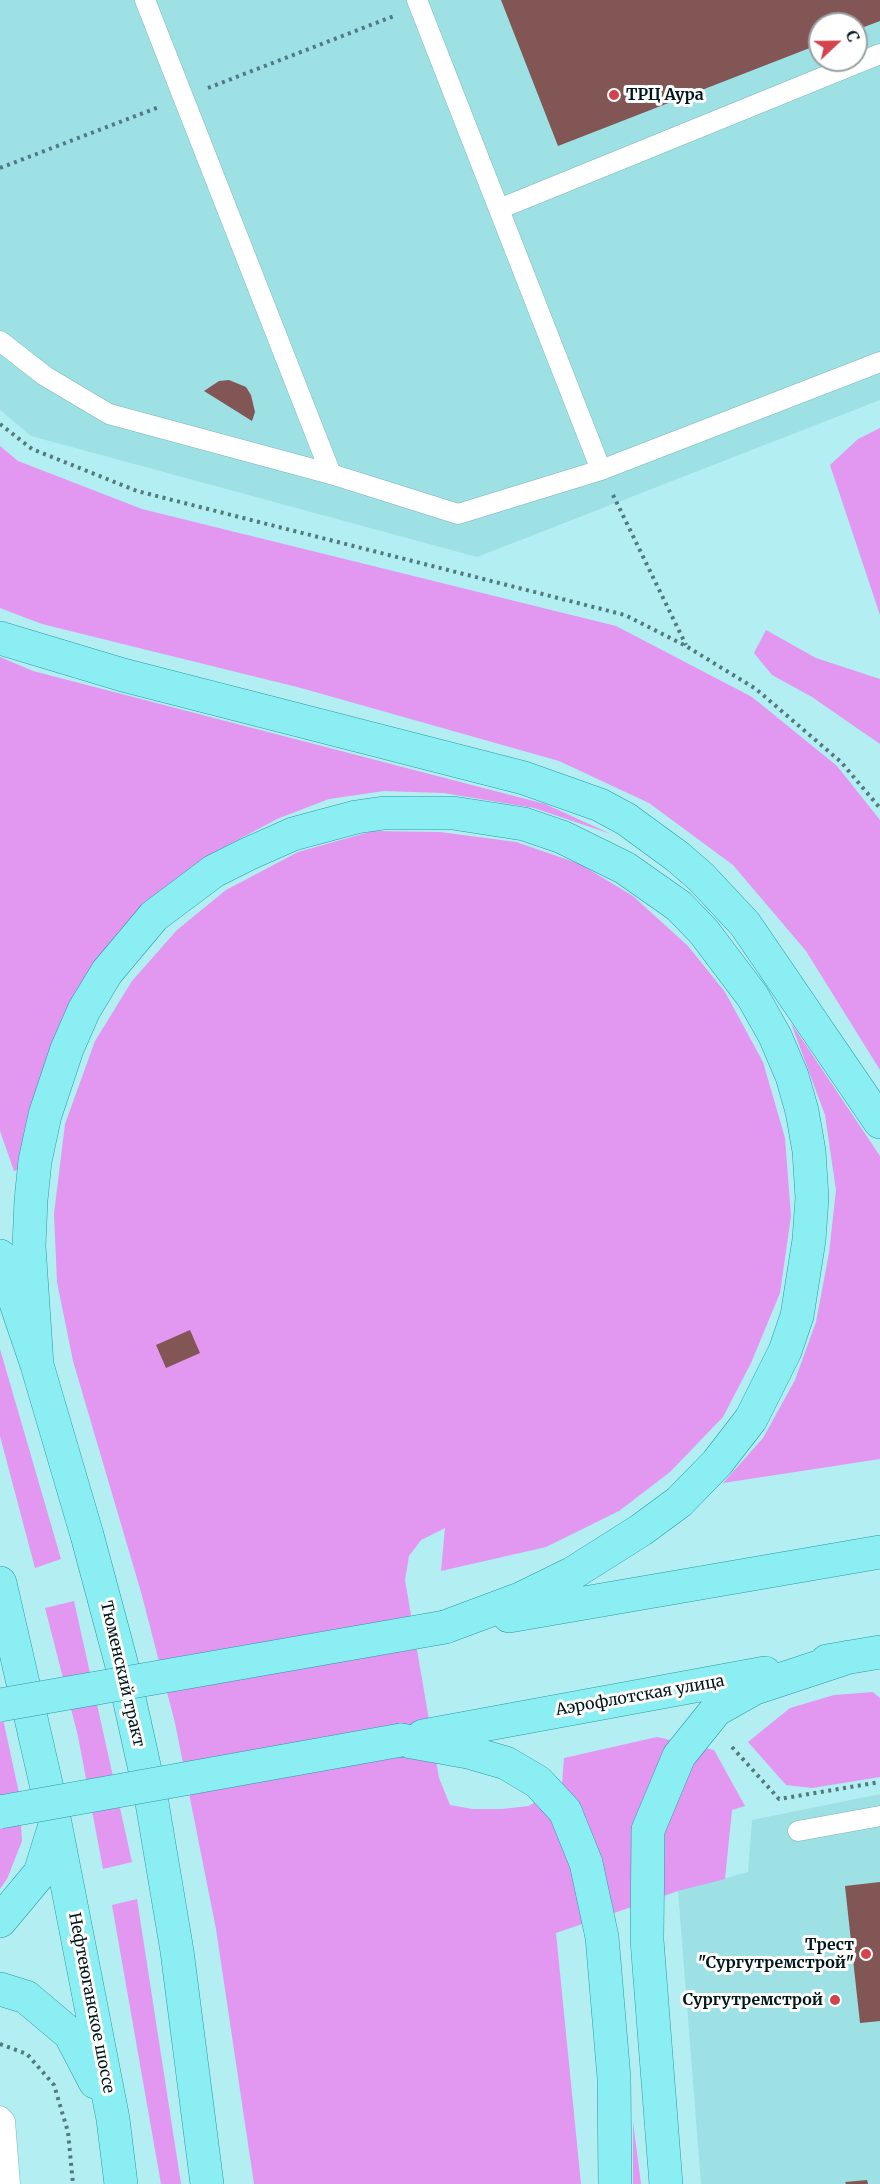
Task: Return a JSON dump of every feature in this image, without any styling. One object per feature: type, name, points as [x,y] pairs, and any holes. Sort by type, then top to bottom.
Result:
[{"type":"main road","points":[[0,638],[134,678],[524,778],[600,805],[626,819],[678,856],[745,924],[880,1122]]},
{"type":"main road","points":[[37,1365],[29,1246],[30,1200],[35,1161],[45,1115],[67,1049],[84,1010],[106,972],[154,916],[214,871],[266,846],[323,825],[384,813],[453,813],[524,824],[562,837],[634,874],[679,906],[729,963],[775,1036],[792,1076],[807,1141],[812,1198],[809,1240],[797,1316],[785,1351],[751,1419],[717,1463],[679,1502],[641,1530],[573,1573],[520,1599],[446,1627]]},
{"type":"main road","name":"Тюменский тракт","points":[[0,1256],[37,1365],[122,1662],[151,1797],[177,1951],[196,2102]]},
{"type":"main road","points":[[0,1705],[880,1552]]},
{"type":"main road","points":[[0,1583],[56,1823],[40,1873],[0,1921]]},
{"type":"main road","points":[[666,2184],[647,1940],[648,1830],[679,1756],[716,1710],[755,1688],[864,1654]]},
{"type":"main road","name":"Аэрофлотская улица","points":[[0,1812],[401,1740],[467,1740],[864,1654]]},
{"type":"main road","points":[[467,1740],[538,1782],[565,1811],[586,1863],[602,1937],[614,2078],[615,2184]]},
{"type":"main road","name":"Нефтеюганское шоссе","points":[[56,1823],[113,2119],[121,2184]]},
{"type":"main road","points":[[0,1989],[26,1997],[70,2034],[113,2119]]},
{"type":"main road","points":[[196,2102],[207,2184]]},
{"type":"main road","points":[[196,2102],[221,2184]]},
{"type":"lane","points":[[145,0],[331,474]]},
{"type":"lane","points":[[418,3],[601,470]]},
{"type":"lane","points":[[499,209],[880,54]]},
{"type":"lane","points":[[0,341],[45,376],[109,414],[331,474],[458,514],[601,470],[880,362]]},
{"type":"lane","points":[[798,1831],[880,1816]]},
{"type":"lane","points":[[0,2116],[5,2121],[10,2184]]},
{"type":"path","points":[[0,168],[183,98],[418,3]]},
{"type":"path","points":[[0,424],[32,449],[137,491],[625,615],[686,646],[756,689],[841,762],[880,808]]},
{"type":"path","points":[[601,470],[686,646]]},
{"type":"path","points":[[731,1746],[779,1799],[880,1782]]},
{"type":"path","points":[[0,2044],[27,2054],[54,2085],[68,2132],[73,2184]]},
{"type":"shaded area","name":"ТРЦ Аура","points":[[0,0],[880,0],[880,400],[477,557],[31,436],[0,410]]},
{"type":"shaded area","points":[[880,428],[880,615],[830,465],[858,439]]},
{"type":"shaded area","points":[[0,446],[18,461],[142,509],[616,626],[752,697],[837,766],[880,820],[880,1070],[806,951],[733,865],[649,803],[559,761],[301,688],[42,624],[0,608]]},
{"type":"shaded area","points":[[766,630],[816,658],[880,679],[880,744],[812,697],[772,675],[754,653]]},
{"type":"shaded area","points":[[0,657],[33,671],[545,804],[611,834],[534,808],[444,793],[384,791],[329,799],[277,819],[211,854],[145,902],[103,952],[21,1169],[14,1171],[0,1131]]},
{"type":"shaded area","points":[[373,831],[440,832],[516,842],[580,864],[633,896],[688,946],[725,992],[763,1062],[785,1138],[791,1216],[780,1293],[751,1363],[723,1417],[670,1472],[619,1511],[546,1547],[441,1571],[445,1528],[421,1540],[409,1556],[405,1580],[439,1778],[450,1805],[472,1809],[529,1806],[562,1784],[564,1758],[657,1737],[714,1750],[745,1806],[732,1810],[725,1879],[678,1891],[556,1933],[581,2184],[254,2184],[216,1929],[175,1723],[141,1592],[73,1361],[57,1282],[54,1214],[65,1124],[95,1041],[132,981],[177,930],[226,890],[298,852]]},
{"type":"shaded area","points":[[791,1023],[880,1156],[880,1459],[723,1483],[763,1438],[795,1380],[816,1322],[829,1253],[836,1190],[825,1115]]},
{"type":"shaded area","points":[[0,1349],[61,1559],[35,1568],[0,1436]]},
{"type":"shaded area","points":[[74,1601],[132,1862],[103,1869],[78,1736],[45,1608]]},
{"type":"shaded area","points":[[873,1692],[880,1698],[880,1777],[812,1788],[786,1785],[748,1742],[790,1708],[834,1695]]},
{"type":"shaded area","points":[[0,1705],[19,1793],[22,1841],[7,1879],[0,1889]]},
{"type":"shaded area","points":[[880,1794],[880,2184],[701,2184],[678,1891],[748,1872],[752,1820]]},
{"type":"shaded area","points":[[137,1899],[181,2184],[161,2184],[112,1905]]},
{"type":"shaded area","points":[[633,2122],[641,2184],[633,2184]]},
{"type":"building","name":"ТРЦ Аура","points":[[501,0],[880,0],[880,21],[868,26],[868,12],[808,12],[808,49],[558,146]]},
{"type":"building","points":[[229,380],[246,387],[251,395],[255,412],[252,421],[204,391],[219,381]]},
{"type":"building","points":[[190,1330],[200,1353],[166,1368],[156,1345]]},
{"type":"building","name":"Трест \"Сургутремстрой\"","points":[[880,1882],[880,2021],[860,2023],[845,1886]]},
{"type":"building","points":[[867,2180],[868,2184],[846,2184],[845,2182]]},
{"type":"place","name":"ТРЦ Аура","points":[[614,95]]},
{"type":"place","name":"Трест \"Сургутремстрой\"","points":[[866,1954]]},
{"type":"place","name":"Сургутремстрой","points":[[835,2000]]}]
